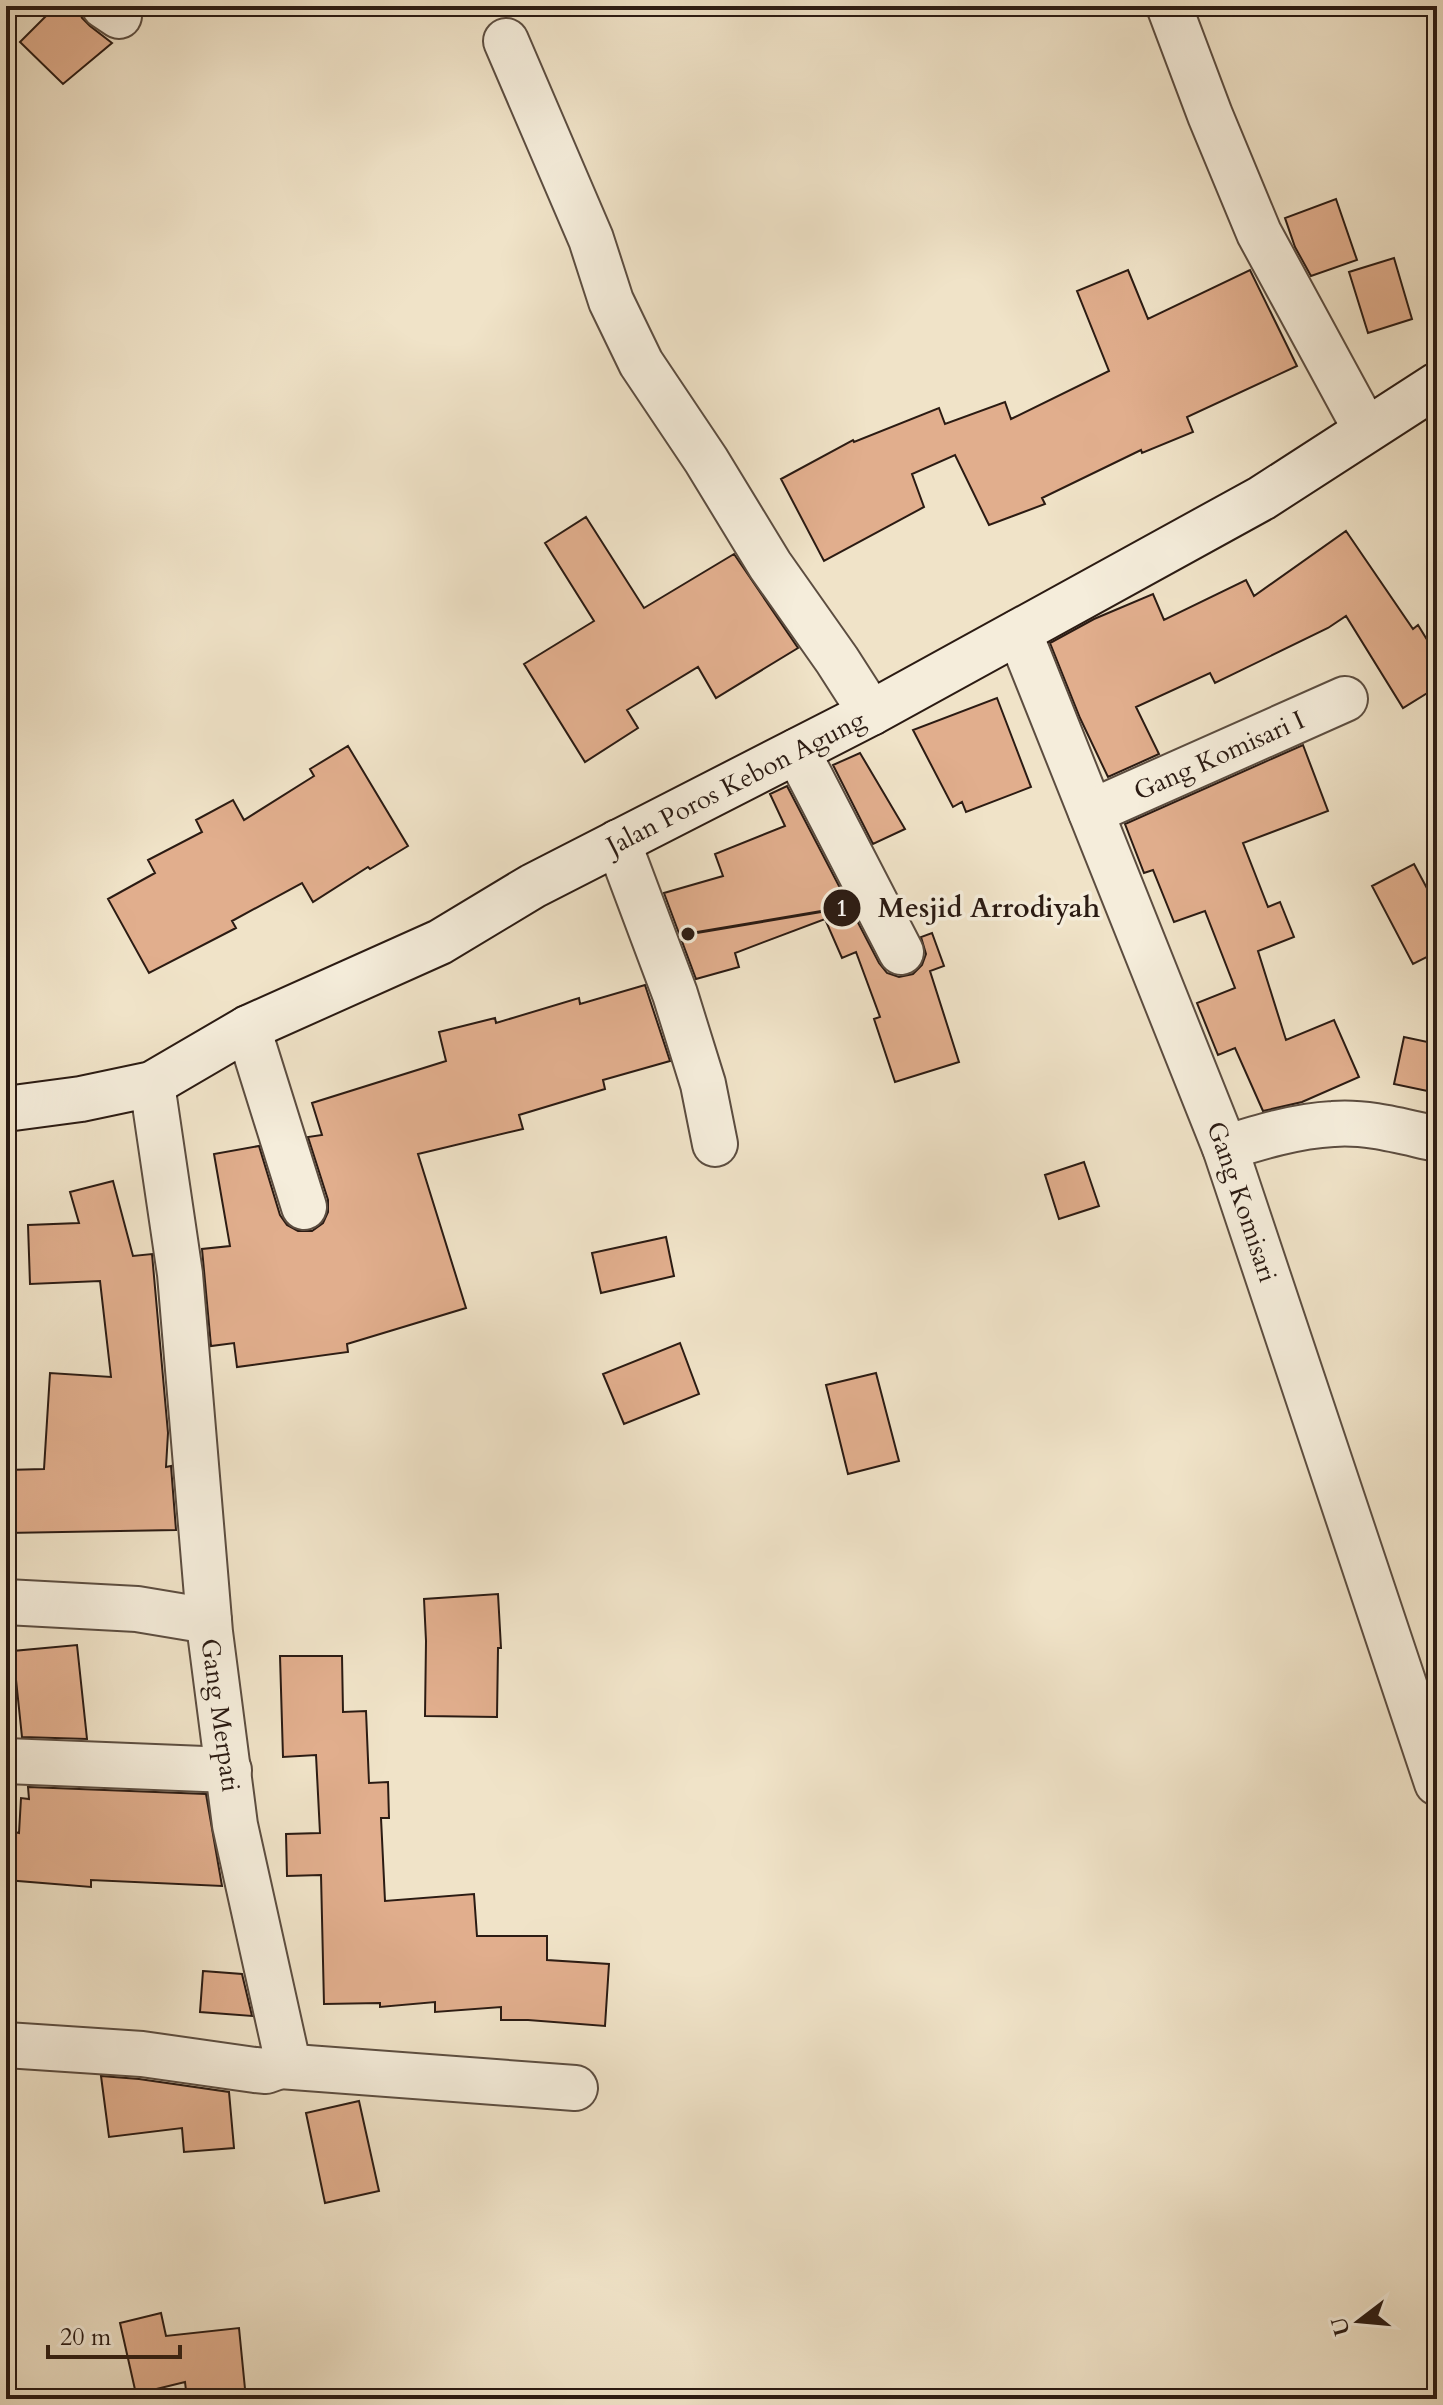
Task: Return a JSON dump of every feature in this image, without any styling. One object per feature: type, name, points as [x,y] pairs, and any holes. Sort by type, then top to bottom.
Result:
[{"type":"street","points":[[1169,6],[1259,233],[1366,430]]},
{"type":"street","points":[[506,41],[591,239],[611,301],[641,363],[706,460],[770,565],[871,713]]},
{"type":"street","name":"Jalan Poros Kebon Agung","points":[[6,1109],[81,1099],[152,1084],[248,1028],[440,942],[533,886],[871,713],[1262,498],[1437,385]]},
{"type":"street","name":"Gang Komisari","points":[[1019,632],[1225,1148],[1437,1783]]},
{"type":"street","name":"Gang Komisari I","points":[[1091,812],[1345,699]]},
{"type":"street","points":[[797,751],[901,952]]},
{"type":"street","points":[[618,842],[675,994],[703,1084],[715,1144]]},
{"type":"street","points":[[248,1028],[304,1207]]},
{"type":"street","name":"Gang Merpati","points":[[152,1084],[180,1274],[209,1621],[235,1825],[285,2050],[280,2066]]},
{"type":"street","points":[[1225,1148],[1279,1132],[1335,1123],[1373,1126],[1437,1139]]},
{"type":"street","points":[[6,1602],[137,1609],[209,1621]]},
{"type":"street","points":[[6,1761],[229,1770]]},
{"type":"street","points":[[6,2045],[142,2054],[266,2071],[280,2066],[575,2088]]},
{"type":"building","points":[[56,6],[77,6],[82,18],[112,43],[63,84],[20,42]]},
{"type":"building","points":[[1336,199],[1357,260],[1311,276],[1295,247],[1285,218]]},
{"type":"building","points":[[1394,258],[1412,319],[1368,333],[1349,272]]},
{"type":"building","points":[[1128,270],[1148,319],[1250,270],[1297,366],[1187,417],[1193,432],[1142,453],[1141,450],[1042,498],[1045,504],[989,525],[955,455],[912,474],[924,507],[824,561],[781,479],[853,440],[939,408],[945,424],[1005,402],[1011,419],[1109,371],[1077,291]]},
{"type":"building","points":[[586,517],[644,608],[734,554],[798,648],[716,698],[698,667],[627,710],[638,728],[585,762],[524,664],[594,621],[545,543]]},
{"type":"building","points":[[1346,531],[1413,629],[1418,625],[1437,656],[1437,687],[1403,708],[1346,616],[1328,628],[1215,683],[1210,673],[1136,707],[1159,754],[1108,777],[1050,643],[1094,619],[1153,594],[1164,620],[1246,580],[1254,596]]},
{"type":"building","points":[[997,698],[1031,787],[966,812],[962,802],[953,807],[913,730]]},
{"type":"building","points":[[1303,745],[1328,811],[1243,843],[1268,907],[1280,902],[1294,937],[1258,951],[1286,1040],[1334,1020],[1359,1077],[1302,1102],[1263,1111],[1235,1048],[1218,1055],[1197,1003],[1235,988],[1205,911],[1174,922],[1153,870],[1144,873],[1125,824]]},
{"type":"building","points":[[348,746],[408,846],[313,902],[302,883],[232,921],[236,928],[149,973],[108,899],[155,873],[148,860],[202,832],[196,820],[233,800],[244,820],[314,776],[310,769]]},
{"type":"building","points":[[860,753],[905,829],[873,844],[833,765]]},
{"type":"building","points":[[787,786],[887,973],[899,977],[913,974],[922,965],[926,954],[921,937],[932,933],[944,966],[930,971],[959,1062],[895,1082],[874,1019],[880,1017],[856,952],[842,958],[825,919],[735,953],[739,967],[696,979],[664,893],[723,876],[715,854],[785,826],[770,794]]},
{"type":"building","points":[[1414,864],[1437,907],[1437,952],[1413,964],[1372,886]]},
{"type":"building","points":[[645,985],[670,1061],[603,1080],[605,1089],[519,1115],[523,1129],[418,1154],[466,1308],[347,1344],[348,1352],[237,1367],[234,1343],[211,1346],[202,1249],[230,1246],[214,1154],[259,1146],[280,1215],[287,1225],[298,1231],[312,1231],[323,1223],[328,1212],[328,1200],[308,1137],[322,1135],[312,1103],[446,1061],[439,1032],[495,1018],[496,1023],[579,998],[580,1004]]},
{"type":"building","points":[[1404,1037],[1437,1044],[1437,1093],[1394,1084]]},
{"type":"building","points":[[1084,1162],[1099,1206],[1059,1219],[1045,1175]]},
{"type":"building","points":[[113,1181],[133,1256],[152,1254],[168,1433],[166,1467],[171,1466],[176,1530],[6,1533],[6,1470],[44,1469],[50,1373],[111,1377],[100,1281],[30,1284],[28,1225],[79,1223],[70,1192]]},
{"type":"building","points":[[666,1237],[674,1276],[601,1293],[592,1253]]},
{"type":"building","points":[[680,1343],[699,1394],[624,1424],[603,1374]]},
{"type":"building","points":[[876,1373],[899,1461],[848,1474],[826,1385]]},
{"type":"building","points":[[498,1594],[501,1648],[498,1648],[497,1717],[425,1716],[424,1599]]},
{"type":"building","points":[[77,1645],[87,1739],[22,1737],[13,1651]]},
{"type":"building","points":[[280,1656],[342,1656],[343,1712],[366,1711],[369,1783],[388,1782],[389,1818],[381,1818],[385,1901],[474,1894],[477,1936],[547,1936],[547,1960],[609,1964],[605,2026],[501,2020],[501,2007],[435,2012],[435,2002],[380,2007],[380,2003],[324,2004],[321,1875],[287,1876],[286,1834],[320,1833],[316,1755],[283,1757]]},
{"type":"building","points":[[28,1787],[206,1794],[222,1886],[91,1880],[91,1887],[6,1880],[6,1830],[19,1833],[21,1798],[29,1799]]},
{"type":"building","points":[[203,1971],[242,1974],[252,2016],[200,2012]]},
{"type":"building","points":[[101,2076],[229,2092],[234,2148],[184,2152],[182,2128],[109,2137]]},
{"type":"building","points":[[359,2101],[379,2191],[325,2203],[306,2113]]},
{"type":"building","points":[[161,2313],[166,2336],[239,2328],[246,2399],[187,2399],[185,2382],[136,2394],[120,2323]]},
{"type":"place","name":"Mesjid Arrodiyah","points":[[688,934]]}]
